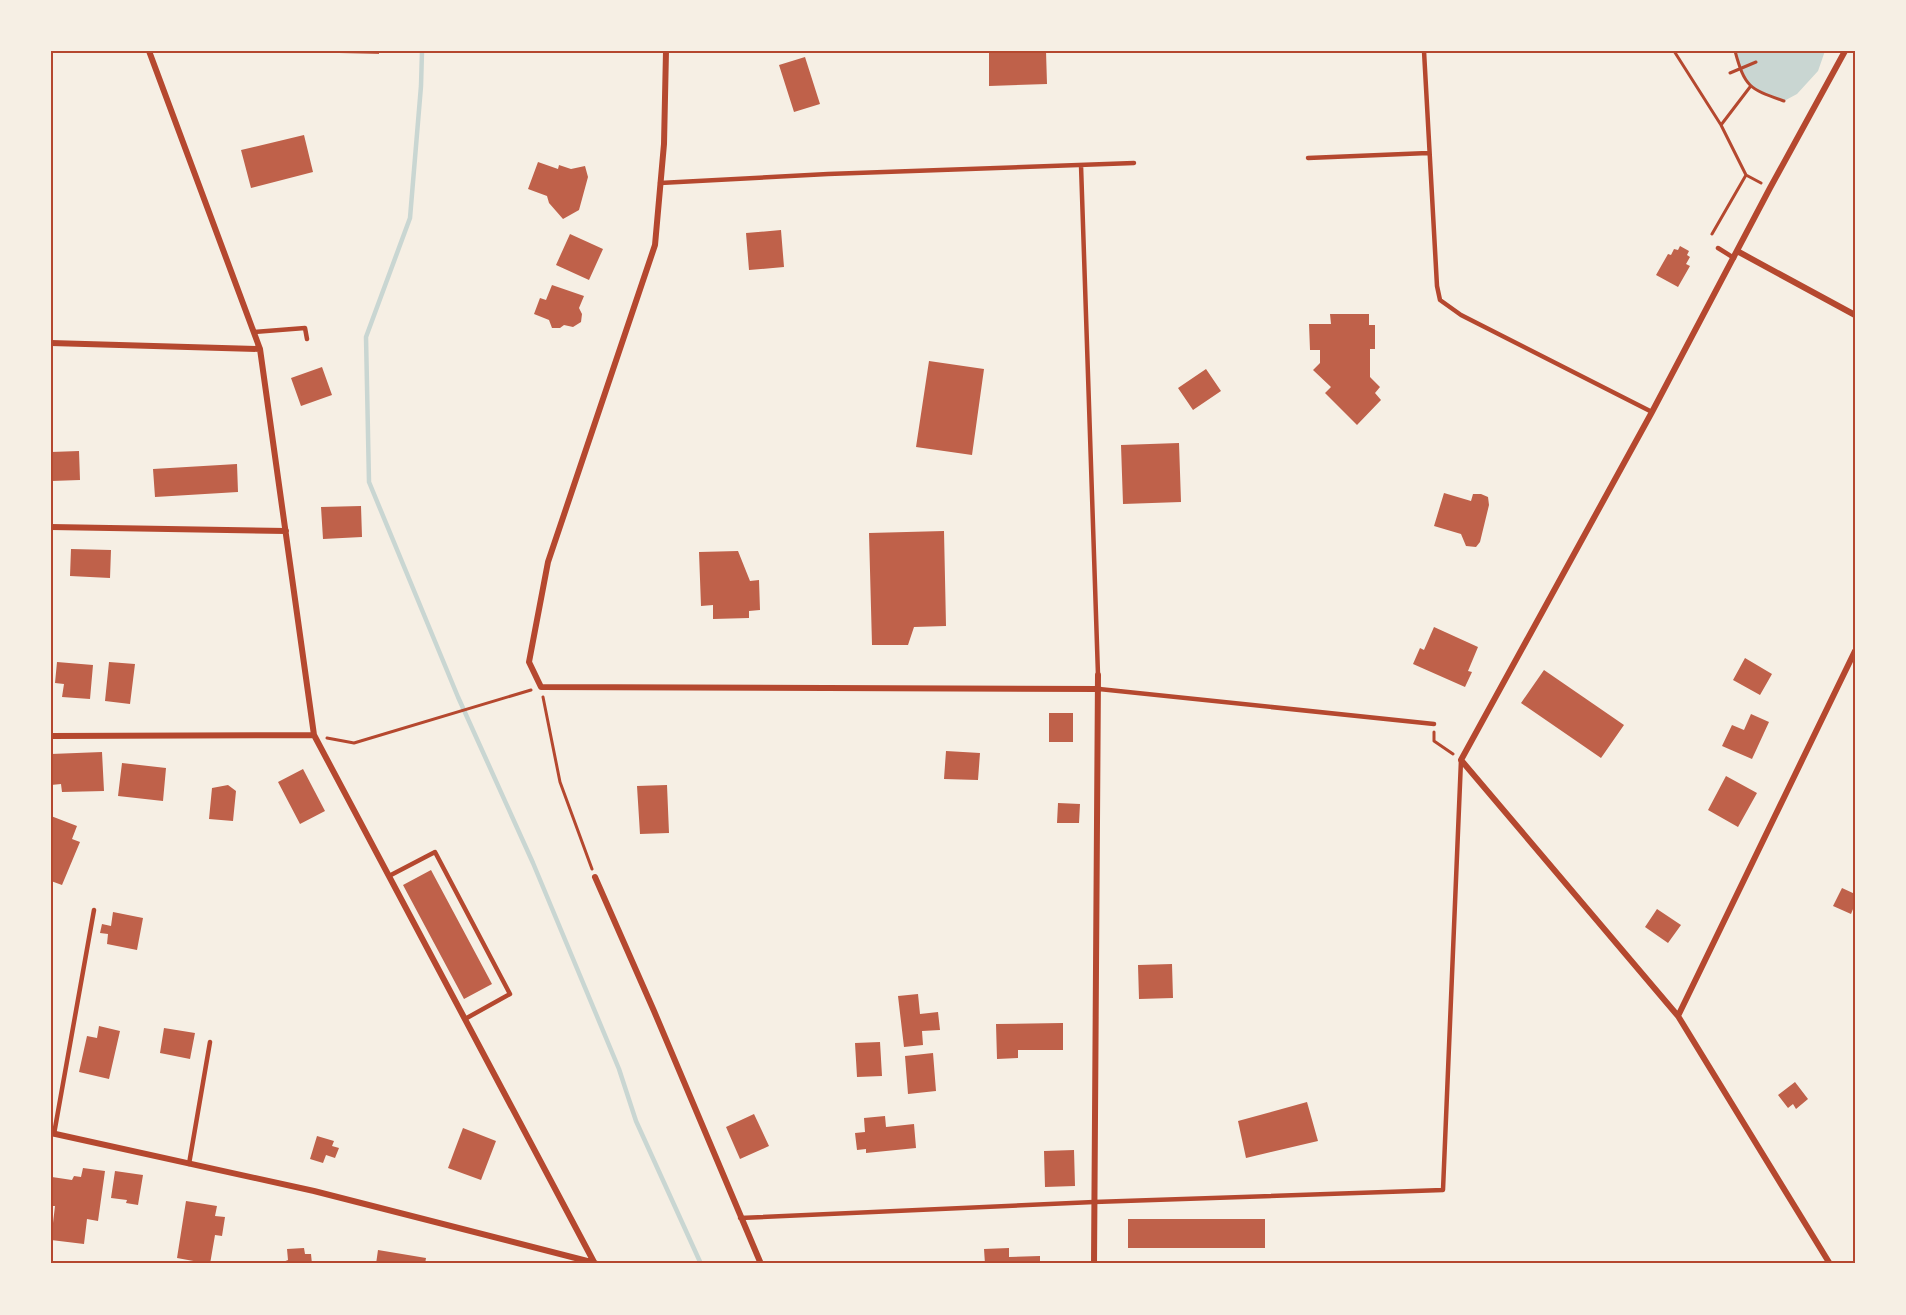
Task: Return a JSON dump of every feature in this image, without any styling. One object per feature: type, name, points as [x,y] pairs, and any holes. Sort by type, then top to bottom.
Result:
[{"type":"street","points":[[149,51],[261,349],[314,735],[595,1263]]},
{"type":"street","points":[[666,51],[664,144],[655,245],[548,562],[529,662],[541,687],[1099,689]]},
{"type":"street","points":[[1830,1264],[1678,1016],[1461,760],[1652,412],[1845,51]]},
{"type":"street","points":[[1736,254],[1855,315]]},
{"type":"street","points":[[51,343],[261,349]]},
{"type":"street","points":[[51,527],[286,531]]},
{"type":"street","points":[[1678,1016],[1855,651]]},
{"type":"street","points":[[1094,1264],[1098,675]]},
{"type":"street","points":[[51,736],[314,735]]},
{"type":"street","points":[[595,877],[761,1264]]},
{"type":"street","points":[[53,1134],[314,1191],[595,1263]]},
{"type":"lane","points":[[1424,51],[1428,153],[1437,286],[1440,300],[1461,315],[1652,412]]},
{"type":"lane","points":[[1308,158],[1428,153]]},
{"type":"lane","points":[[660,183],[828,174],[1134,164]]},
{"type":"lane","points":[[1081,165],[1098,675]]},
{"type":"lane","points":[[1718,248],[1736,254]]},
{"type":"lane","points":[[254,332],[304,328],[307,339]]},
{"type":"lane","points":[[1099,689],[1434,724]]},
{"type":"lane","points":[[740,1218],[1094,1202],[1443,1190],[1461,760]]},
{"type":"lane","points":[[389,876],[435,852],[510,994],[465,1019]]},
{"type":"lane","points":[[53,1134],[94,910]]},
{"type":"lane","points":[[189,1164],[210,1042]]},
{"type":"path","points":[[1674,51],[1721,124],[1746,174],[1770,188]]},
{"type":"path","points":[[1735,51],[1750,87],[1757,92],[1784,101]]},
{"type":"path","points":[[1730,73],[1756,62]]},
{"type":"path","points":[[1721,124],[1750,87]]},
{"type":"path","points":[[1712,234],[1746,174]]},
{"type":"path","points":[[314,735],[354,743],[541,687],[560,782],[595,877]]},
{"type":"path","points":[[1434,724],[1434,741],[1461,760]]},
{"type":"shaded area","points":[[1735,51],[1825,51],[1818,71],[1797,94],[1784,101],[1750,85]]},
{"type":"building","points":[[339,51],[379,51],[379,54],[339,53]]},
{"type":"building","points":[[989,51],[1046,51],[1047,84],[989,86]]},
{"type":"building","points":[[805,57],[820,104],[794,112],[779,65]]},
{"type":"building","points":[[304,135],[313,172],[251,188],[241,150]]},
{"type":"building","points":[[538,162],[558,169],[559,165],[571,169],[585,166],[588,177],[579,210],[563,219],[549,203],[547,196],[528,189]]},
{"type":"building","points":[[781,230],[784,267],[749,270],[746,233]]},
{"type":"building","points":[[570,234],[603,249],[589,280],[556,265]]},
{"type":"building","points":[[1680,246],[1689,251],[1687,255],[1690,257],[1686,264],[1690,266],[1678,287],[1656,275],[1668,254],[1671,255],[1674,249],[1678,250]]},
{"type":"building","points":[[552,285],[584,296],[579,308],[582,314],[581,322],[573,327],[564,325],[560,328],[552,328],[549,320],[534,314],[540,298],[546,300]]},
{"type":"building","points":[[1330,314],[1369,314],[1369,325],[1375,325],[1375,349],[1370,349],[1370,377],[1380,387],[1375,393],[1381,400],[1357,425],[1325,393],[1331,387],[1313,370],[1320,363],[1320,350],[1310,350],[1309,324],[1331,324]]},
{"type":"building","points":[[929,361],[984,369],[972,455],[916,447]]},
{"type":"building","points":[[322,367],[332,395],[301,406],[291,378]]},
{"type":"building","points":[[1206,369],[1221,391],[1193,410],[1178,388]]},
{"type":"building","points":[[1179,443],[1181,502],[1123,504],[1121,445]]},
{"type":"building","points":[[79,451],[80,480],[51,481],[51,452]]},
{"type":"building","points":[[237,464],[238,492],[155,497],[153,469]]},
{"type":"building","points":[[1444,493],[1471,501],[1473,494],[1488,497],[1489,505],[1480,542],[1476,547],[1466,546],[1461,534],[1434,526]]},
{"type":"building","points":[[361,506],[362,537],[323,539],[321,507]]},
{"type":"building","points":[[944,531],[946,626],[914,627],[908,645],[872,645],[869,533]]},
{"type":"building","points":[[71,549],[111,550],[110,578],[70,576]]},
{"type":"building","points":[[738,551],[750,581],[759,580],[760,610],[749,611],[749,618],[713,619],[713,605],[701,606],[699,552]]},
{"type":"building","points":[[1434,627],[1478,647],[1468,671],[1472,672],[1465,687],[1413,664],[1420,648],[1424,650]]},
{"type":"building","points":[[1745,658],[1772,674],[1760,695],[1733,680]]},
{"type":"building","points":[[57,662],[93,665],[90,699],[62,697],[64,684],[55,683]]},
{"type":"building","points":[[109,662],[135,664],[130,704],[105,701]]},
{"type":"building","points":[[1544,670],[1624,725],[1601,758],[1521,703]]},
{"type":"building","points":[[1049,713],[1073,713],[1073,742],[1049,742]]},
{"type":"building","points":[[1751,714],[1769,722],[1752,759],[1722,746],[1732,725],[1744,730]]},
{"type":"building","points":[[946,751],[980,753],[978,780],[944,779]]},
{"type":"building","points":[[102,752],[104,791],[62,792],[61,784],[51,785],[51,754]]},
{"type":"building","points":[[122,763],[166,768],[163,801],[118,796]]},
{"type":"building","points":[[303,769],[325,811],[300,824],[278,782]]},
{"type":"building","points":[[1726,776],[1757,793],[1738,827],[1708,810]]},
{"type":"building","points":[[228,785],[236,791],[233,821],[209,819],[212,788]]},
{"type":"building","points":[[667,785],[669,833],[640,834],[637,786]]},
{"type":"building","points":[[1058,803],[1080,804],[1079,823],[1057,823]]},
{"type":"building","points":[[51,816],[77,826],[72,839],[80,842],[62,885],[51,881]]},
{"type":"building","points":[[431,870],[492,984],[464,999],[403,885]]},
{"type":"building","points":[[1842,888],[1855,894],[1855,904],[1851,914],[1833,906]]},
{"type":"building","points":[[1657,909],[1681,925],[1668,943],[1645,927]]},
{"type":"building","points":[[113,912],[143,918],[137,950],[107,944],[108,934],[100,933],[102,924],[111,926]]},
{"type":"building","points":[[1172,964],[1173,998],[1139,999],[1138,965]]},
{"type":"building","points":[[918,994],[920,1014],[938,1012],[940,1030],[922,1031],[923,1045],[904,1047],[898,996]]},
{"type":"building","points":[[1063,1023],[1063,1050],[1018,1050],[1018,1058],[997,1059],[996,1024]]},
{"type":"building","points":[[99,1026],[120,1031],[109,1079],[79,1072],[87,1036],[97,1038]]},
{"type":"building","points":[[164,1028],[195,1033],[190,1059],[160,1053]]},
{"type":"building","points":[[880,1042],[882,1076],[857,1077],[855,1043]]},
{"type":"building","points":[[933,1053],[936,1091],[908,1094],[905,1056]]},
{"type":"building","points":[[1795,1082],[1808,1099],[1796,1109],[1793,1104],[1788,1108],[1778,1095]]},
{"type":"building","points":[[1307,1102],[1318,1141],[1246,1158],[1238,1121]]},
{"type":"building","points":[[754,1114],[769,1146],[740,1159],[726,1127]]},
{"type":"building","points":[[885,1116],[886,1127],[914,1124],[916,1148],[866,1153],[866,1149],[857,1150],[855,1133],[865,1132],[864,1118]]},
{"type":"building","points":[[463,1128],[496,1141],[481,1180],[448,1168]]},
{"type":"building","points":[[317,1136],[334,1141],[332,1146],[339,1148],[335,1158],[326,1155],[323,1163],[310,1159]]},
{"type":"building","points":[[1074,1150],[1075,1186],[1045,1187],[1044,1151]]},
{"type":"building","points":[[83,1168],[105,1171],[98,1221],[87,1219],[84,1244],[51,1240],[55,1206],[51,1206],[52,1177],[72,1180],[74,1176],[81,1177]]},
{"type":"building","points":[[115,1171],[143,1175],[138,1205],[126,1203],[127,1200],[111,1198]]},
{"type":"building","points":[[186,1201],[217,1206],[215,1216],[225,1217],[222,1236],[215,1235],[210,1264],[177,1258]]},
{"type":"building","points":[[1128,1219],[1265,1219],[1265,1248],[1128,1248]]},
{"type":"building","points":[[304,1248],[305,1254],[311,1254],[312,1264],[278,1264],[288,1260],[287,1249]]},
{"type":"building","points":[[1009,1248],[1009,1257],[1040,1256],[1040,1264],[985,1264],[984,1249]]},
{"type":"building","points":[[378,1250],[426,1258],[425,1264],[376,1264]]},
{"type":"waterway","points":[[422,51],[410,218],[366,337],[369,482],[458,697],[533,863],[619,1069],[636,1121],[701,1264]]}]
